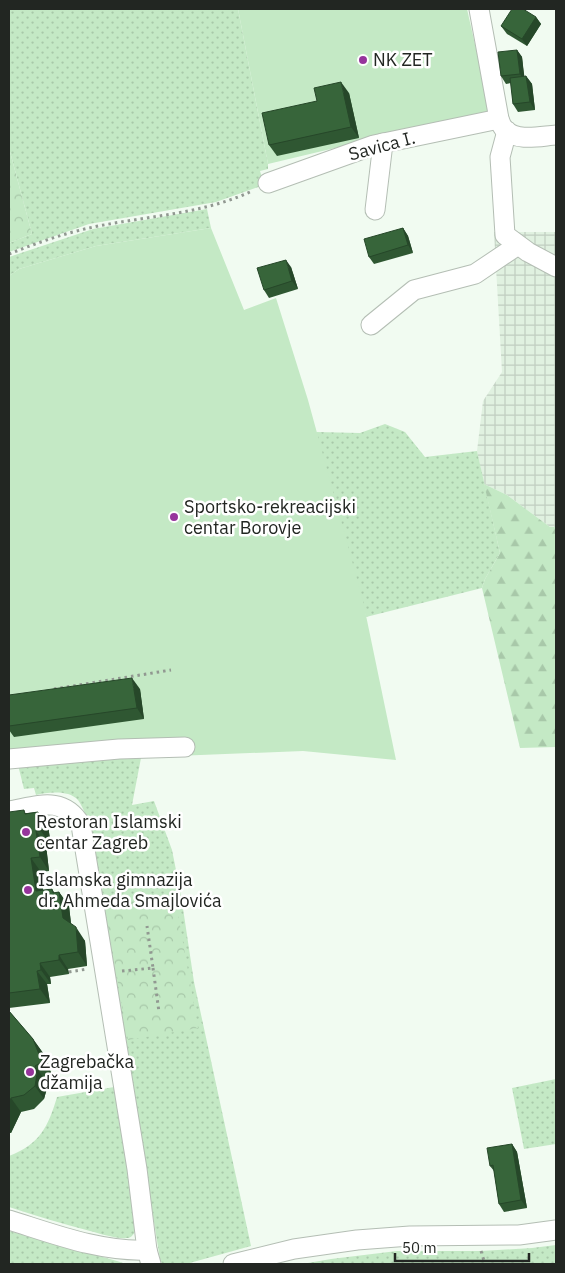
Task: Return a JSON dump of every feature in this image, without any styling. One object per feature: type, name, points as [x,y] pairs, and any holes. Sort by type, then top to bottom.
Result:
[{"type":"street","points":[[479,9],[503,125],[500,157],[505,235],[528,252],[556,267]]},
{"type":"street","name":"Savica I.","points":[[268,183],[383,143],[503,125],[515,136],[556,135]]},
{"type":"street","points":[[375,210],[383,143]]},
{"type":"street","points":[[371,324],[414,290],[475,274],[518,245]]},
{"type":"street","points":[[9,759],[120,749],[185,747]]},
{"type":"street","points":[[9,811],[48,805],[64,807],[75,815],[81,825],[137,1169],[149,1257],[129,1250],[108,1248],[67,1238],[9,1220]]},
{"type":"street","points":[[233,1264],[294,1249],[356,1240],[410,1236],[519,1235],[556,1230]]},
{"type":"path","points":[[9,254],[88,228],[212,206],[237,198],[268,183]]},
{"type":"path","points":[[47,690],[171,670]]},
{"type":"path","points":[[147,926],[159,1012]]},
{"type":"path","points":[[118,972],[153,968]]},
{"type":"path","points":[[481,1248],[485,1264]]},
{"type":"shaded area","points":[[494,232],[556,232],[556,527],[550,527],[507,495],[484,484],[477,451],[483,401],[502,372]]},
{"type":"green space","points":[[9,9],[238,9],[268,164],[268,169],[260,171],[264,185],[216,202],[89,224],[9,252],[9,243],[32,234],[9,148]]},
{"type":"green space","name":"NK ZET","points":[[238,9],[467,9],[490,111],[268,164]]},
{"type":"green space","points":[[9,148],[32,234],[9,243]]},
{"type":"green space","points":[[207,209],[211,228],[96,246],[19,269],[9,276],[9,257],[93,229]]},
{"type":"green space","name":"Sportsko-rekreacijski centar Borovje","points":[[211,228],[244,310],[276,298],[308,400],[363,601],[396,760],[303,751],[77,760],[9,766],[9,276],[19,269],[96,246]]},
{"type":"green space","points":[[385,424],[405,432],[425,457],[477,451],[500,553],[482,588],[366,617],[316,432],[360,433]]},
{"type":"green space","points":[[484,484],[507,495],[550,527],[556,527],[556,747],[520,748],[482,588],[500,553]]},
{"type":"green space","points":[[141,758],[132,805],[154,801],[172,850],[194,982],[251,1246],[186,1264],[162,1264],[160,1259],[90,830],[84,810],[78,800],[64,793],[36,795],[34,788],[24,789],[18,765],[77,760]]},
{"type":"green space","points":[[175,897],[198,1028],[128,1040],[105,907]]},
{"type":"green space","points":[[556,1079],[556,1144],[524,1149],[512,1088]]},
{"type":"green space","points":[[114,1087],[137,1226],[133,1235],[128,1238],[109,1236],[9,1207],[9,1156],[28,1146],[41,1133],[50,1117],[57,1097]]},
{"type":"green space","points":[[9,1231],[117,1261],[126,1264],[9,1264]]},
{"type":"green space","points":[[556,1245],[556,1264],[302,1264],[397,1251],[481,1251]]},
{"type":"building","points":[[512,9],[523,9],[536,17],[522,39],[501,26]]},
{"type":"building","points":[[517,50],[520,74],[501,76],[498,52]]},
{"type":"building","points":[[526,76],[530,102],[513,104],[510,78]]},
{"type":"building","points":[[341,82],[351,127],[269,145],[262,113],[317,101],[314,88]]},
{"type":"building","points":[[403,228],[408,245],[369,257],[364,239]]},
{"type":"building","points":[[286,260],[292,281],[264,290],[257,268]]},
{"type":"building","points":[[132,678],[137,708],[9,726],[9,695]]},
{"type":"building","points":[[24,810],[25,814],[38,812],[41,831],[36,831],[40,857],[31,858],[36,891],[52,889],[53,893],[59,892],[63,918],[76,927],[78,952],[59,955],[59,960],[40,963],[41,970],[37,971],[40,989],[9,993],[9,812]]},
{"type":"building","name":"Zagrebačka džamija","points":[[9,1011],[33,1039],[42,1062],[35,1066],[37,1074],[35,1086],[24,1095],[11,1098],[9,1103]]},
{"type":"building","points":[[512,1144],[521,1200],[499,1204],[493,1165],[490,1166],[487,1148]]},
{"type":"place","name":"NK ZET","points":[[363,60]]},
{"type":"place","name":"Sportsko-rekreacijski centar Borovje","points":[[174,517]]},
{"type":"place","name":"Restoran Islamski centar Zagreb","points":[[26,832]]},
{"type":"place","name":"Islamska gimnazija dr. Ahmeda Smajlovića","points":[[28,890]]},
{"type":"place","name":"Zagrebačka džamija","points":[[30,1072]]}]
